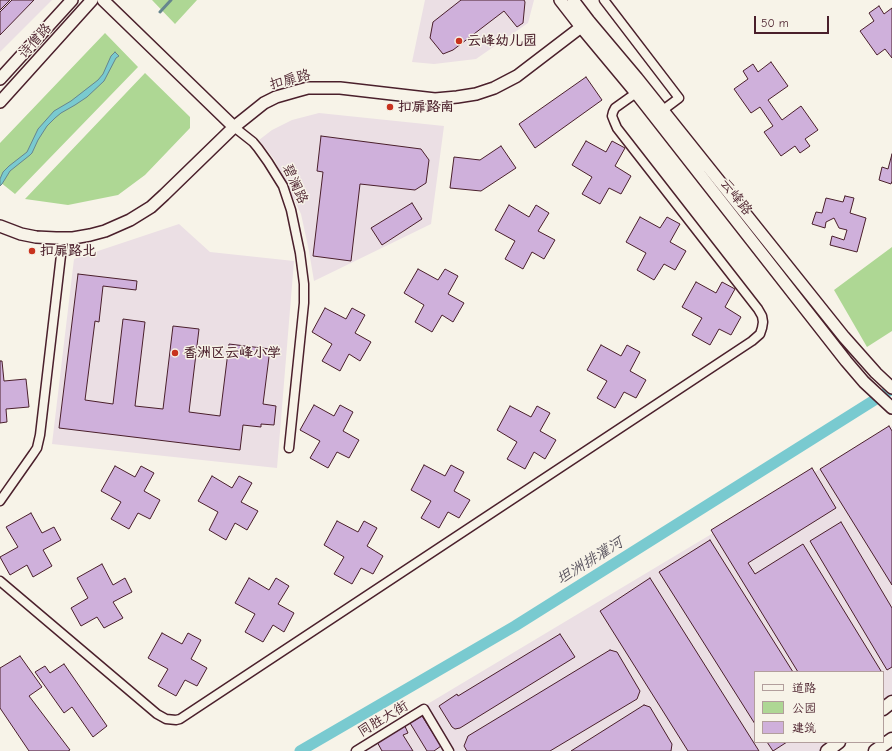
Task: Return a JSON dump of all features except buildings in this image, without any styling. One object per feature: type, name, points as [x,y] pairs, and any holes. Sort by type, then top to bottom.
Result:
[{"type":"main road","points":[[884,708],[892,702]]},
{"type":"main road","points":[[875,751],[892,739]]},
{"type":"main road","points":[[827,751],[838,743]]},
{"type":"street","name":"诗僧路","points":[[0,78],[72,0]]},
{"type":"street","name":"诗僧路","points":[[0,102],[92,0]]},
{"type":"street","name":"碧澜路","points":[[103,0],[234,127],[253,142],[283,186],[291,210],[300,253],[304,284],[304,303],[289,448]]},
{"type":"street","name":"云峰路","points":[[560,0],[637,78],[839,331],[876,373],[892,388]]},
{"type":"street","name":"云峰路","points":[[573,0],[585,24],[636,93],[846,360],[864,382],[892,408]]},
{"type":"street","points":[[604,0],[679,98],[663,110]]},
{"type":"street","name":"扣扉路","points":[[0,226],[21,234],[36,237],[63,238],[90,235],[105,231],[130,220],[150,207],[234,127],[264,103],[276,97],[308,88],[329,88],[435,99],[476,94],[494,88],[517,76],[585,24]]},
{"type":"street","points":[[0,581],[157,714],[166,719],[180,719],[752,341],[760,334],[762,328],[762,316],[758,309],[614,121],[612,112],[615,108],[636,93]]},
{"type":"street","points":[[0,501],[33,454],[40,435],[63,238]]},
{"type":"street","name":"同胜大街","points":[[356,751],[424,709],[449,751]]},
{"type":"shaded area","points":[[0,0],[52,0],[0,52]]},
{"type":"shaded area","name":"云峰幼儿园","points":[[425,0],[534,0],[528,23],[476,59],[434,64],[412,62]]},
{"type":"shaded area","points":[[319,113],[444,126],[431,224],[314,281],[301,214],[274,159],[259,140],[272,130],[292,120]]},
{"type":"shaded area","name":"香洲区云峰小学","points":[[179,224],[210,252],[294,261],[277,468],[52,444],[74,259]]},
{"type":"shaded area","points":[[892,426],[892,711],[884,716],[884,671],[754,671],[754,743],[847,743],[836,751],[349,751]]},
{"type":"green space","points":[[152,0],[197,0],[175,24]]},
{"type":"green space","points":[[105,33],[138,67],[15,194],[0,182],[0,143]]},
{"type":"green space","points":[[145,73],[190,117],[190,128],[145,175],[118,195],[68,205],[25,199]]},
{"type":"green space","points":[[892,247],[892,331],[867,347],[834,290]]},
{"type":"water","points":[[115,52],[119,56],[116,58],[104,81],[87,97],[61,113],[47,126],[32,153],[10,171],[0,186],[0,179],[3,172],[27,152],[38,129],[54,111],[71,101],[98,80],[103,74],[111,56]]},
{"type":"waterway","points":[[160,12],[171,0]]},
{"type":"waterway","name":"坦洲排灌河","points":[[300,751],[515,626],[892,389]]},
{"type":"place","name":"云峰幼儿园","points":[[459,41]]},
{"type":"place","name":"扣扉路南","points":[[390,107]]},
{"type":"place","name":"扣扉路北","points":[[32,251]]},
{"type":"place","name":"香洲区云峰小学","points":[[175,353]]}]
